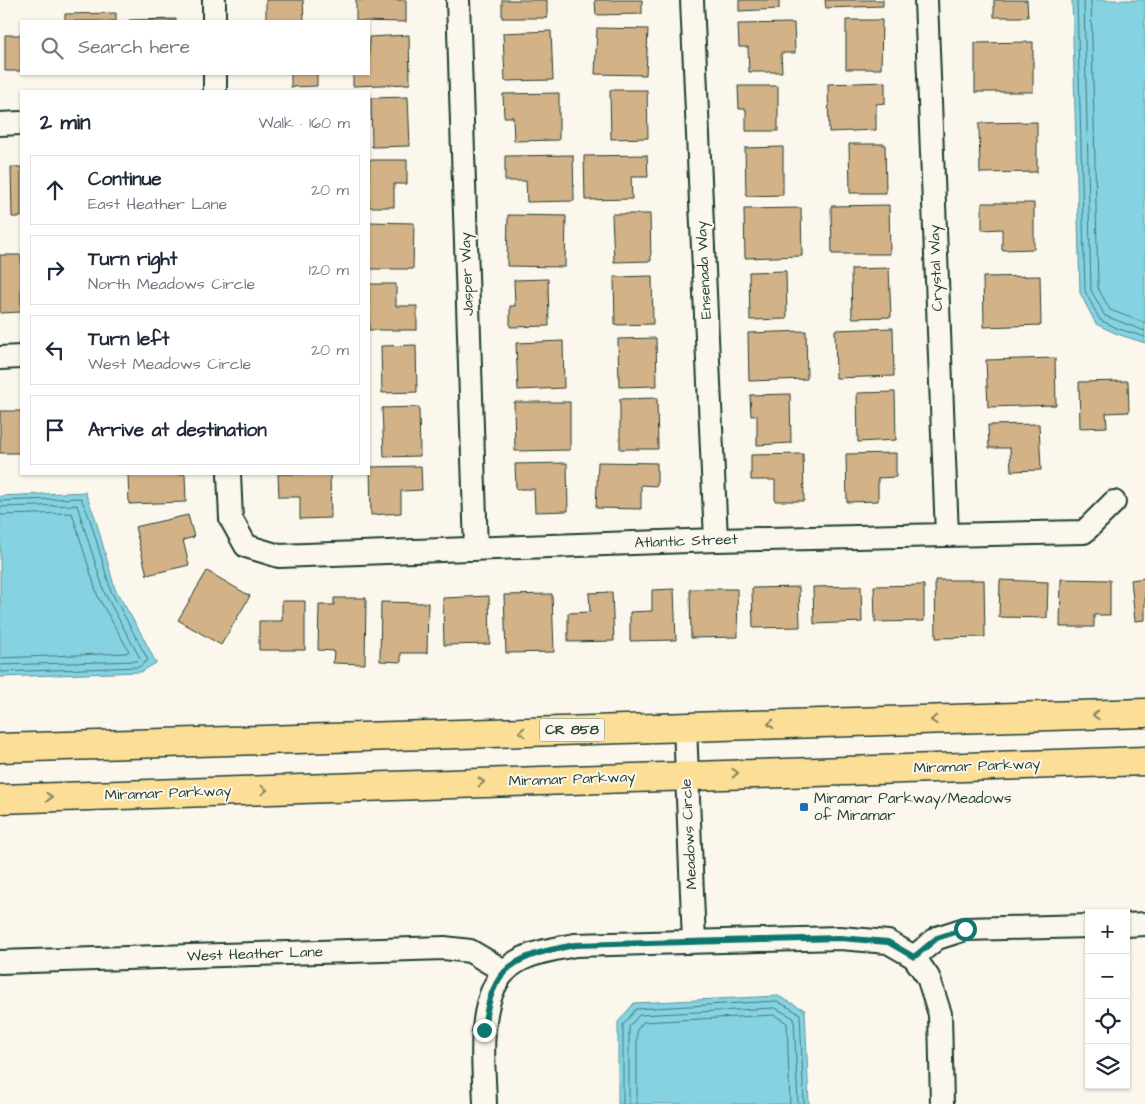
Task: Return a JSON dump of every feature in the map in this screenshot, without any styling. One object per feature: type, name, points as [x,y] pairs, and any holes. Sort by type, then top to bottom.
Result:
[{"type":"main road","name":"CR 858","points":[[0,748],[1145,713]]},
{"type":"main road","name":"Miramar Parkway","points":[[0,799],[1145,760]]},
{"type":"street","points":[[214,0],[214,20]]},
{"type":"street","name":"Jasper Way","points":[[458,0],[476,549]]},
{"type":"street","name":"Ensenada Way","points":[[692,0],[716,540]]},
{"type":"street","name":"Crystal Way","points":[[926,0],[947,536]]},
{"type":"street","points":[[214,75],[215,90]]},
{"type":"street","points":[[0,124],[20,123]]},
{"type":"street","points":[[0,358],[20,357]]},
{"type":"street","name":"Atlantic Street","points":[[229,475],[231,519],[246,546],[279,556],[716,540],[1084,532],[1114,502]]},
{"type":"street","name":"Meadows Circle","points":[[685,727],[694,941]]},
{"type":"street","points":[[1130,925],[1145,924]]},
{"type":"street","points":[[914,957],[937,938],[965,929],[1085,926]]},
{"type":"street","points":[[485,1104],[484,1030],[487,1003],[504,971],[518,960],[540,951],[575,945],[840,938],[888,942],[914,957],[928,977],[940,1014],[942,1104]]},
{"type":"street","name":"West Heather Lane","points":[[0,962],[444,948],[470,951],[504,971]]},
{"type":"water","points":[[1072,0],[1145,0],[1145,343],[1117,334],[1096,324],[1080,293]]},
{"type":"water","points":[[85,492],[95,517],[115,589],[156,663],[141,672],[0,677],[0,496]]},
{"type":"water","points":[[778,996],[805,1010],[809,1104],[618,1104],[618,1022],[634,1003]]},
{"type":"building","points":[[266,0],[303,0],[304,20],[266,20]]},
{"type":"building","points":[[356,0],[406,0],[406,22],[356,20]]},
{"type":"building","points":[[502,0],[547,0],[547,18],[502,18]]},
{"type":"building","points":[[595,0],[642,0],[642,14],[596,15]]},
{"type":"building","points":[[739,0],[779,0],[779,9],[739,11]]},
{"type":"building","points":[[825,0],[883,0],[883,6],[826,8]]},
{"type":"building","points":[[994,0],[1027,0],[1028,17],[994,17]]},
{"type":"building","points":[[116,13],[116,20],[65,20],[65,14]]},
{"type":"building","points":[[176,19],[176,20],[129,20]]},
{"type":"building","points":[[846,20],[882,20],[881,69],[846,69]]},
{"type":"building","points":[[794,23],[795,53],[781,53],[782,72],[749,72],[748,47],[739,47],[738,24]]},
{"type":"building","points":[[597,28],[648,29],[646,75],[595,74]]},
{"type":"building","points":[[551,31],[553,80],[505,81],[503,33]]},
{"type":"building","points":[[5,35],[20,35],[20,71],[5,71]]},
{"type":"building","points":[[409,35],[410,84],[353,86],[353,75],[370,75],[370,37]]},
{"type":"building","points":[[1033,42],[1033,92],[975,92],[975,43]]},
{"type":"building","points":[[291,75],[317,75],[317,86],[291,87]]},
{"type":"building","points":[[885,82],[885,103],[876,104],[876,130],[829,132],[828,84]]},
{"type":"building","points":[[738,86],[778,86],[778,131],[746,131],[746,109],[739,109]]},
{"type":"building","points":[[610,90],[647,90],[648,138],[611,139]]},
{"type":"building","points":[[559,93],[559,140],[514,141],[513,117],[504,117],[503,94]]},
{"type":"building","points":[[408,97],[410,146],[372,147],[371,98]]},
{"type":"building","points":[[1037,122],[1037,172],[980,173],[979,123]]},
{"type":"building","points":[[849,144],[885,144],[886,193],[850,193]]},
{"type":"building","points":[[783,147],[783,195],[746,196],[745,148]]},
{"type":"building","points":[[573,155],[574,201],[527,202],[526,181],[505,181],[505,156]]},
{"type":"building","points":[[647,155],[648,177],[631,177],[632,199],[585,200],[584,156]]},
{"type":"building","points":[[370,160],[407,160],[407,184],[394,184],[394,207],[370,207]]},
{"type":"building","points":[[11,167],[20,167],[20,217],[12,217]]},
{"type":"building","points":[[982,203],[1034,203],[1034,249],[1002,250],[1002,229],[982,230]]},
{"type":"building","points":[[889,205],[890,254],[832,254],[831,206]]},
{"type":"building","points":[[801,208],[802,256],[745,258],[744,209]]},
{"type":"building","points":[[612,214],[650,214],[651,261],[614,262]]},
{"type":"building","points":[[508,215],[566,216],[565,267],[507,266]]},
{"type":"building","points":[[370,222],[414,223],[413,269],[370,269]]},
{"type":"building","points":[[0,255],[20,255],[20,312],[0,313]]},
{"type":"building","points":[[889,268],[891,317],[852,318],[851,269]]},
{"type":"building","points":[[786,271],[787,319],[750,320],[749,272]]},
{"type":"building","points":[[652,276],[653,324],[615,325],[614,277]]},
{"type":"building","points":[[1040,276],[1041,325],[984,327],[983,277]]},
{"type":"building","points":[[548,279],[549,326],[510,327],[510,306],[515,306],[514,280]]},
{"type":"building","points":[[370,284],[396,284],[396,306],[417,306],[417,330],[370,330]]},
{"type":"building","points":[[893,328],[894,376],[836,378],[835,330]]},
{"type":"building","points":[[806,331],[807,379],[749,381],[748,333]]},
{"type":"building","points":[[656,338],[657,386],[619,387],[618,339]]},
{"type":"building","points":[[563,341],[564,388],[518,390],[516,343]]},
{"type":"building","points":[[416,345],[417,392],[382,393],[381,346]]},
{"type":"building","points":[[1055,358],[1056,405],[988,407],[986,360]]},
{"type":"building","points":[[1128,381],[1129,412],[1106,413],[1107,427],[1080,428],[1079,382]]},
{"type":"building","points":[[895,392],[896,440],[858,442],[857,393]]},
{"type":"building","points":[[790,394],[791,443],[757,445],[757,415],[751,416],[750,395]]},
{"type":"building","points":[[657,398],[658,449],[620,449],[620,399]]},
{"type":"building","points":[[514,402],[570,402],[570,450],[515,451]]},
{"type":"building","points":[[419,407],[420,456],[384,457],[382,408]]},
{"type":"building","points":[[0,411],[20,411],[20,453],[0,453]]},
{"type":"building","points":[[1039,424],[1041,470],[1011,471],[1010,448],[989,448],[988,425]]},
{"type":"building","points":[[896,453],[896,477],[878,478],[878,501],[847,502],[846,454]]},
{"type":"building","points":[[803,454],[804,501],[775,501],[775,480],[751,480],[751,455]]},
{"type":"building","points":[[598,462],[657,463],[657,486],[641,485],[641,509],[596,508]]},
{"type":"building","points":[[567,463],[568,511],[535,512],[534,489],[516,489],[515,464]]},
{"type":"building","points":[[421,466],[422,490],[401,491],[401,513],[371,515],[370,467]]},
{"type":"building","points":[[128,475],[185,475],[186,502],[129,504]]},
{"type":"building","points":[[278,475],[330,475],[331,518],[300,519],[300,497],[279,497]]},
{"type":"building","points":[[188,515],[194,537],[183,540],[189,565],[147,575],[135,527]]},
{"type":"building","points":[[207,571],[250,596],[221,645],[178,620]]},
{"type":"building","points":[[1145,578],[1145,620],[1135,621],[1131,580]]},
{"type":"building","points":[[1061,579],[1110,580],[1110,615],[1094,615],[1094,627],[1060,627]]},
{"type":"building","points":[[935,580],[984,580],[985,637],[936,638]]},
{"type":"building","points":[[1000,580],[1048,582],[1047,618],[999,617]]},
{"type":"building","points":[[924,585],[924,621],[875,622],[874,586]]},
{"type":"building","points":[[861,586],[862,622],[814,624],[813,587]]},
{"type":"building","points":[[799,587],[800,627],[753,628],[752,588]]},
{"type":"building","points":[[674,589],[676,640],[630,641],[630,612],[652,611],[652,590]]},
{"type":"building","points":[[690,589],[737,589],[738,637],[691,638]]},
{"type":"building","points":[[612,592],[614,641],[568,642],[568,613],[590,612],[589,593]]},
{"type":"building","points":[[552,594],[554,652],[506,653],[504,595]]},
{"type":"building","points":[[489,596],[490,644],[444,645],[443,598]]},
{"type":"building","points":[[334,598],[366,598],[365,664],[333,663],[334,651],[318,650],[319,605],[334,605]]},
{"type":"building","points":[[282,601],[305,601],[305,650],[259,650],[259,621],[282,621]]},
{"type":"building","points":[[381,602],[428,603],[427,653],[401,653],[401,662],[380,661]]},
{"type":"place","name":"Miramar Parkway/Meadows of Miramar","points":[[804,807]]},
{"type":"route","points":[[484,1030],[487,1003],[504,971],[518,960],[540,951],[575,945],[840,938],[888,942],[914,957],[937,938],[965,929]]}]
